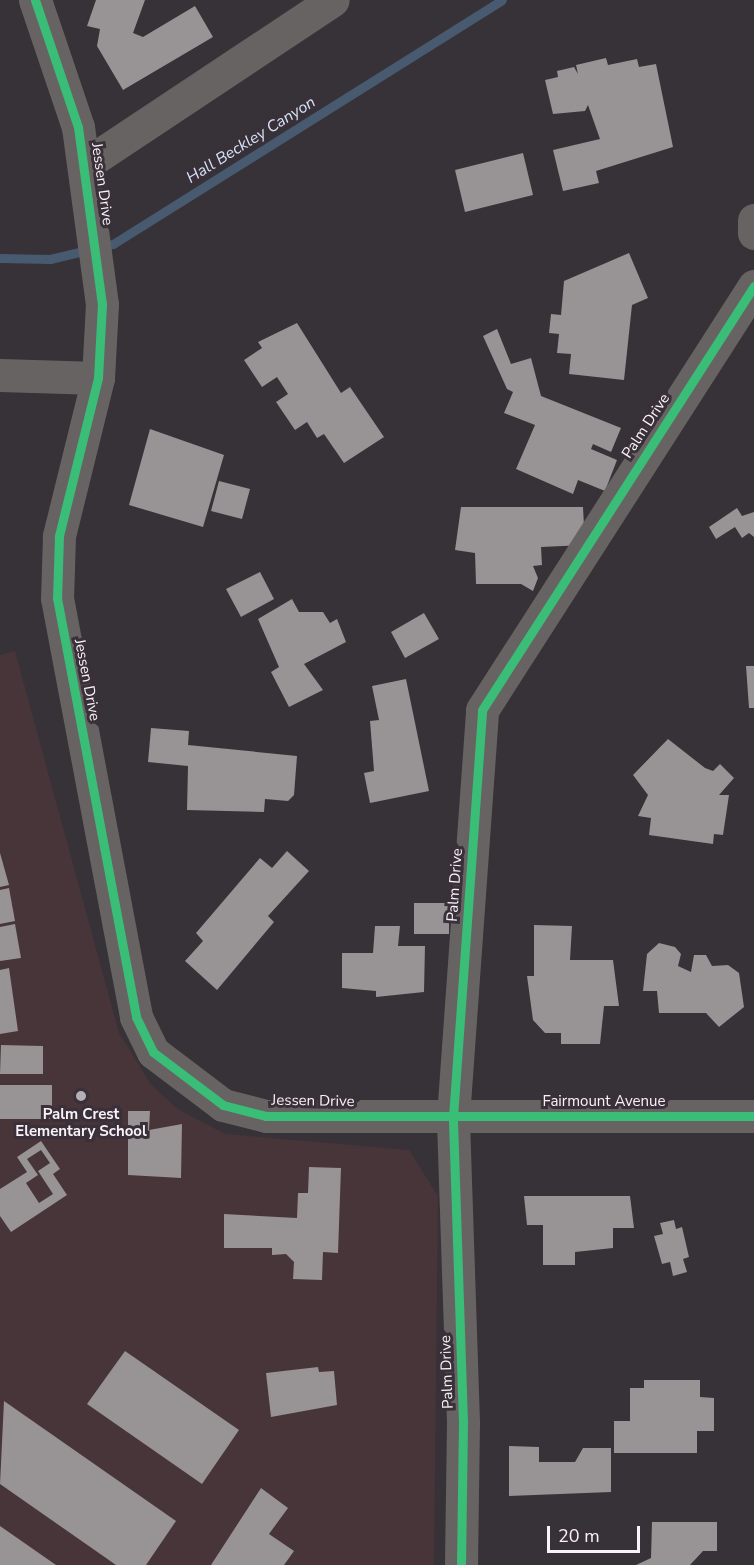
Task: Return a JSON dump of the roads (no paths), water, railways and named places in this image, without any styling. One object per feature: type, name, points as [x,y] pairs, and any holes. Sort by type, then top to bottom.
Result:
[{"type":"street","name":"Jessen Drive","points":[[35,0],[86,164],[102,304],[98,378],[64,504],[57,598],[136,1017],[153,1052],[223,1105],[266,1116],[453,1117]]},
{"type":"street","points":[[86,164],[333,0]]},
{"type":"street","points":[[754,219],[754,233]]},
{"type":"street","name":"Palm Drive","points":[[461,1565],[463,1422],[453,1117],[482,710],[754,286]]},
{"type":"street","points":[[0,375],[98,378]]},
{"type":"street","name":"Fairmount Avenue","points":[[453,1117],[754,1116]]},
{"type":"waterway","name":"Hall Beckley Canyon","points":[[0,258],[50,259],[113,244],[502,0]]},
{"type":"place","name":"Palm Crest Elementary School","points":[[81,1096]]}]
